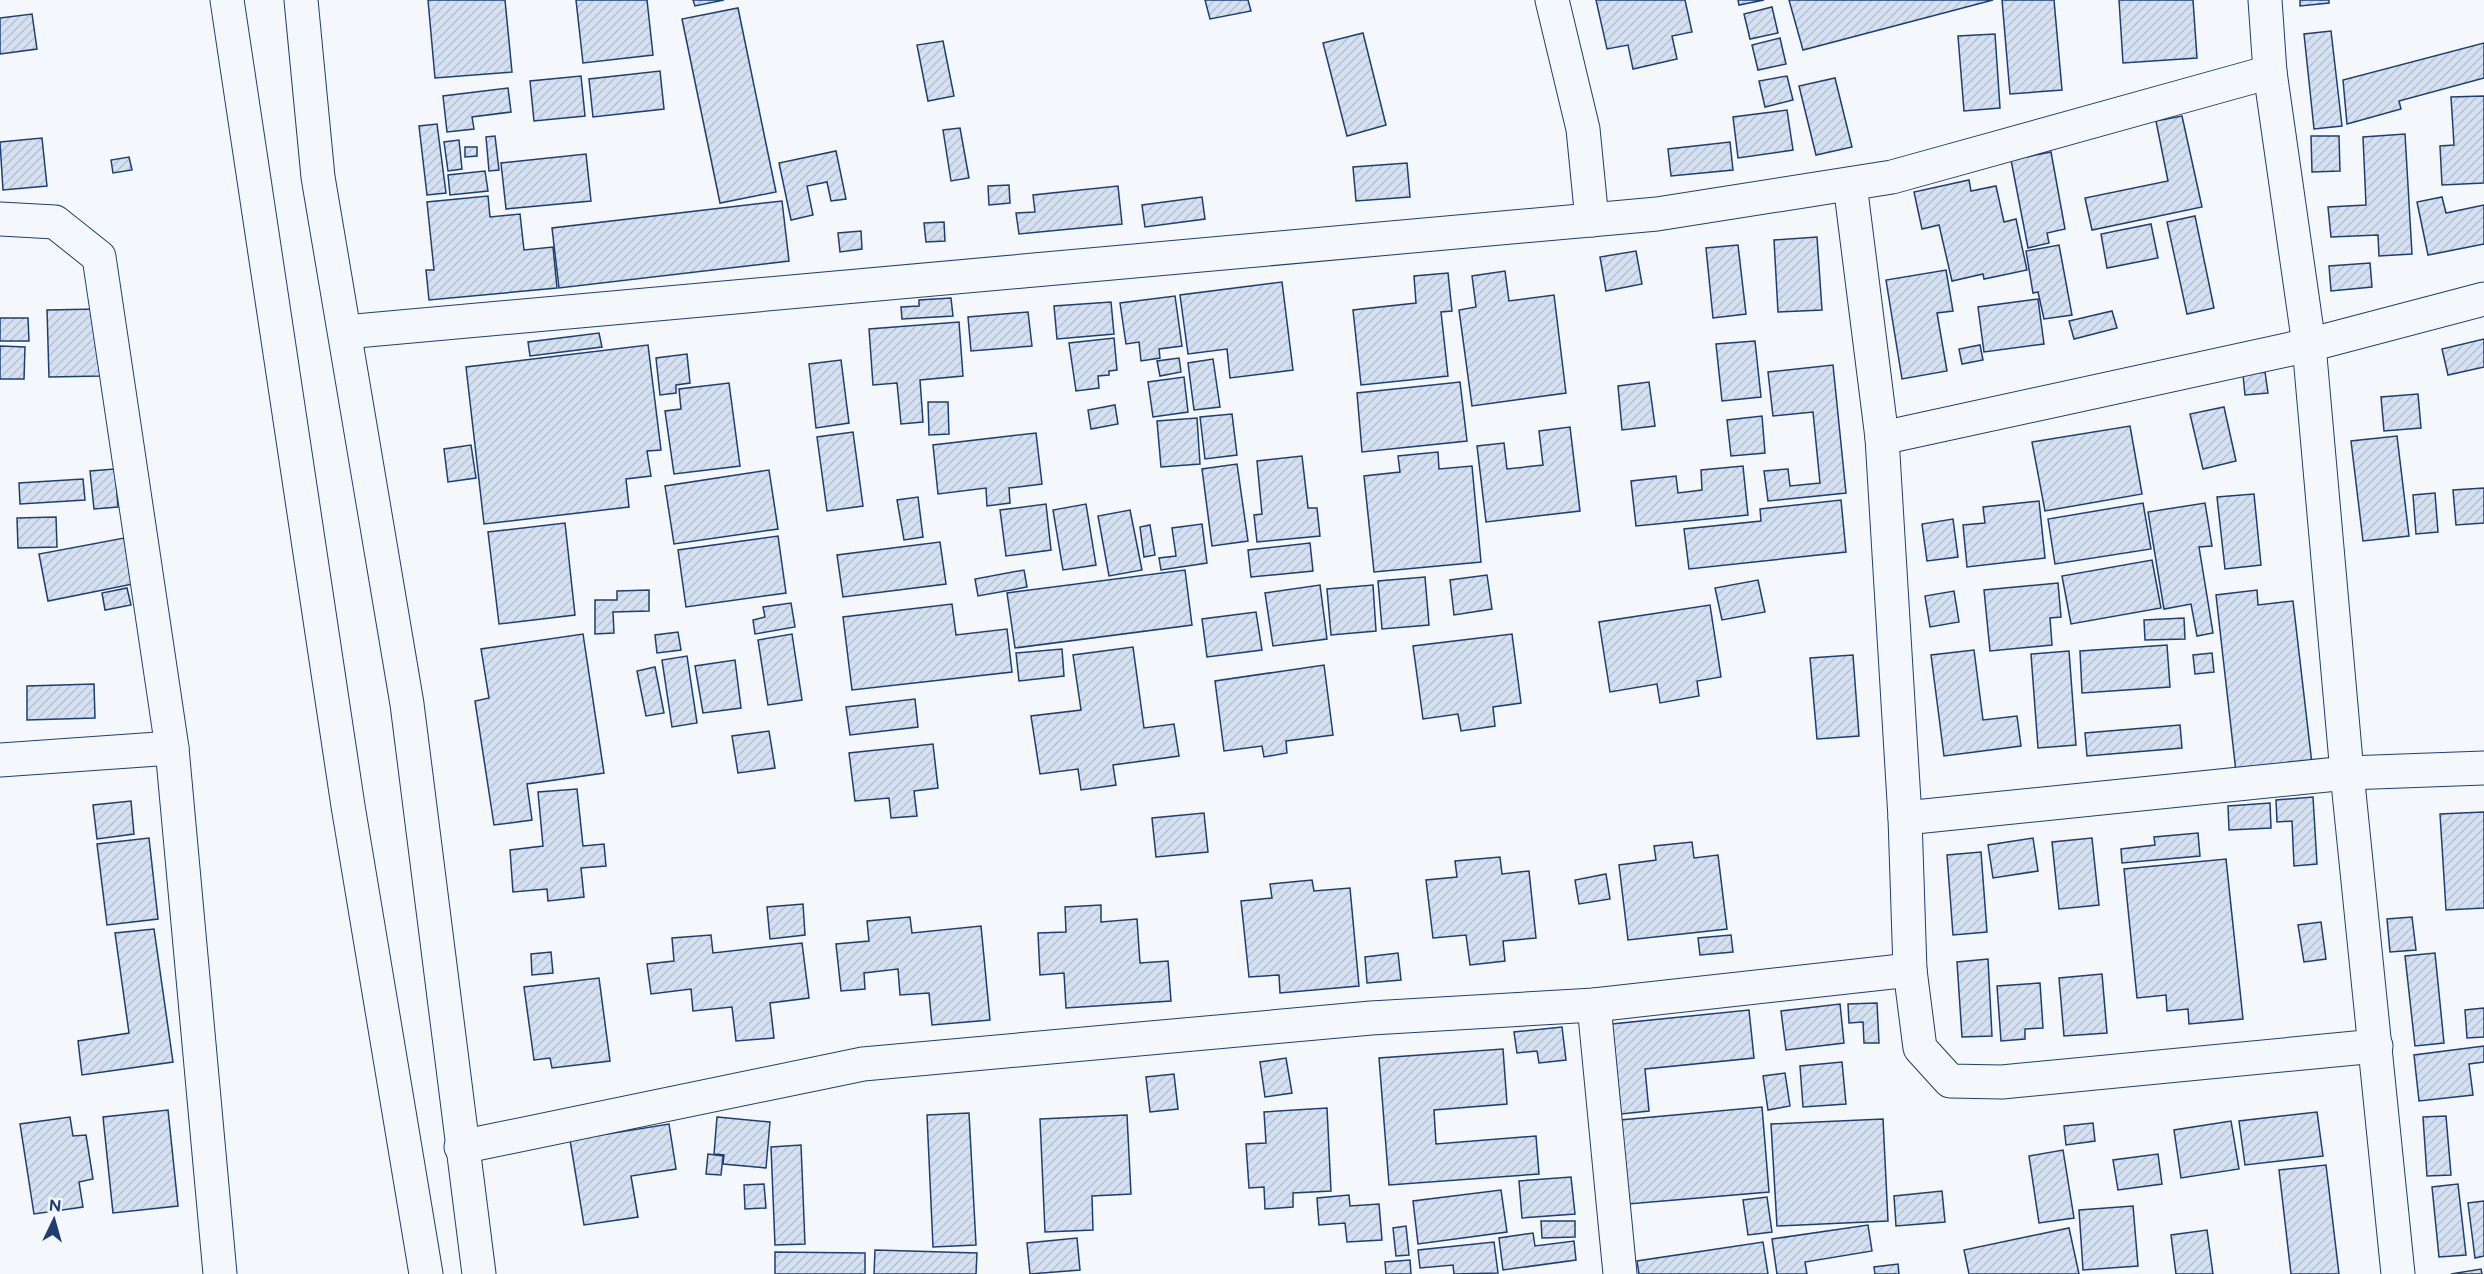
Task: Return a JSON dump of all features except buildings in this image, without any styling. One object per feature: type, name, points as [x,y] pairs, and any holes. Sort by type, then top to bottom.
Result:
[{"type":"main road","points":[[227,0],[348,806],[426,1274]]},
{"type":"main road","points":[[301,0],[318,177],[406,704],[461,1148],[479,1274]]},
{"type":"main road","points":[[1552,0],[1582,129],[1592,220]]},
{"type":"main road","points":[[2265,0],[2270,72],[2309,345],[2347,773],[2398,1274]]},
{"type":"main road","points":[[345,332],[1657,214],[1892,177],[2270,72]]},
{"type":"main road","points":[[1850,184],[1882,438],[1905,818],[1910,970],[1920,1048],[1950,1081],[2002,1082],[2376,1046]]},
{"type":"main road","points":[[0,219],[55,222],[99,257],[172,748],[220,1274]]},
{"type":"main road","points":[[1882,438],[2309,345],[2484,299]]},
{"type":"main road","points":[[0,760],[172,748]]},
{"type":"main road","points":[[1905,818],[2347,773],[2484,768]]},
{"type":"main road","points":[[461,1148],[863,1064],[1371,1018],[1594,1005],[1910,970]]},
{"type":"main road","points":[[1594,1005],[1620,1274]]}]
